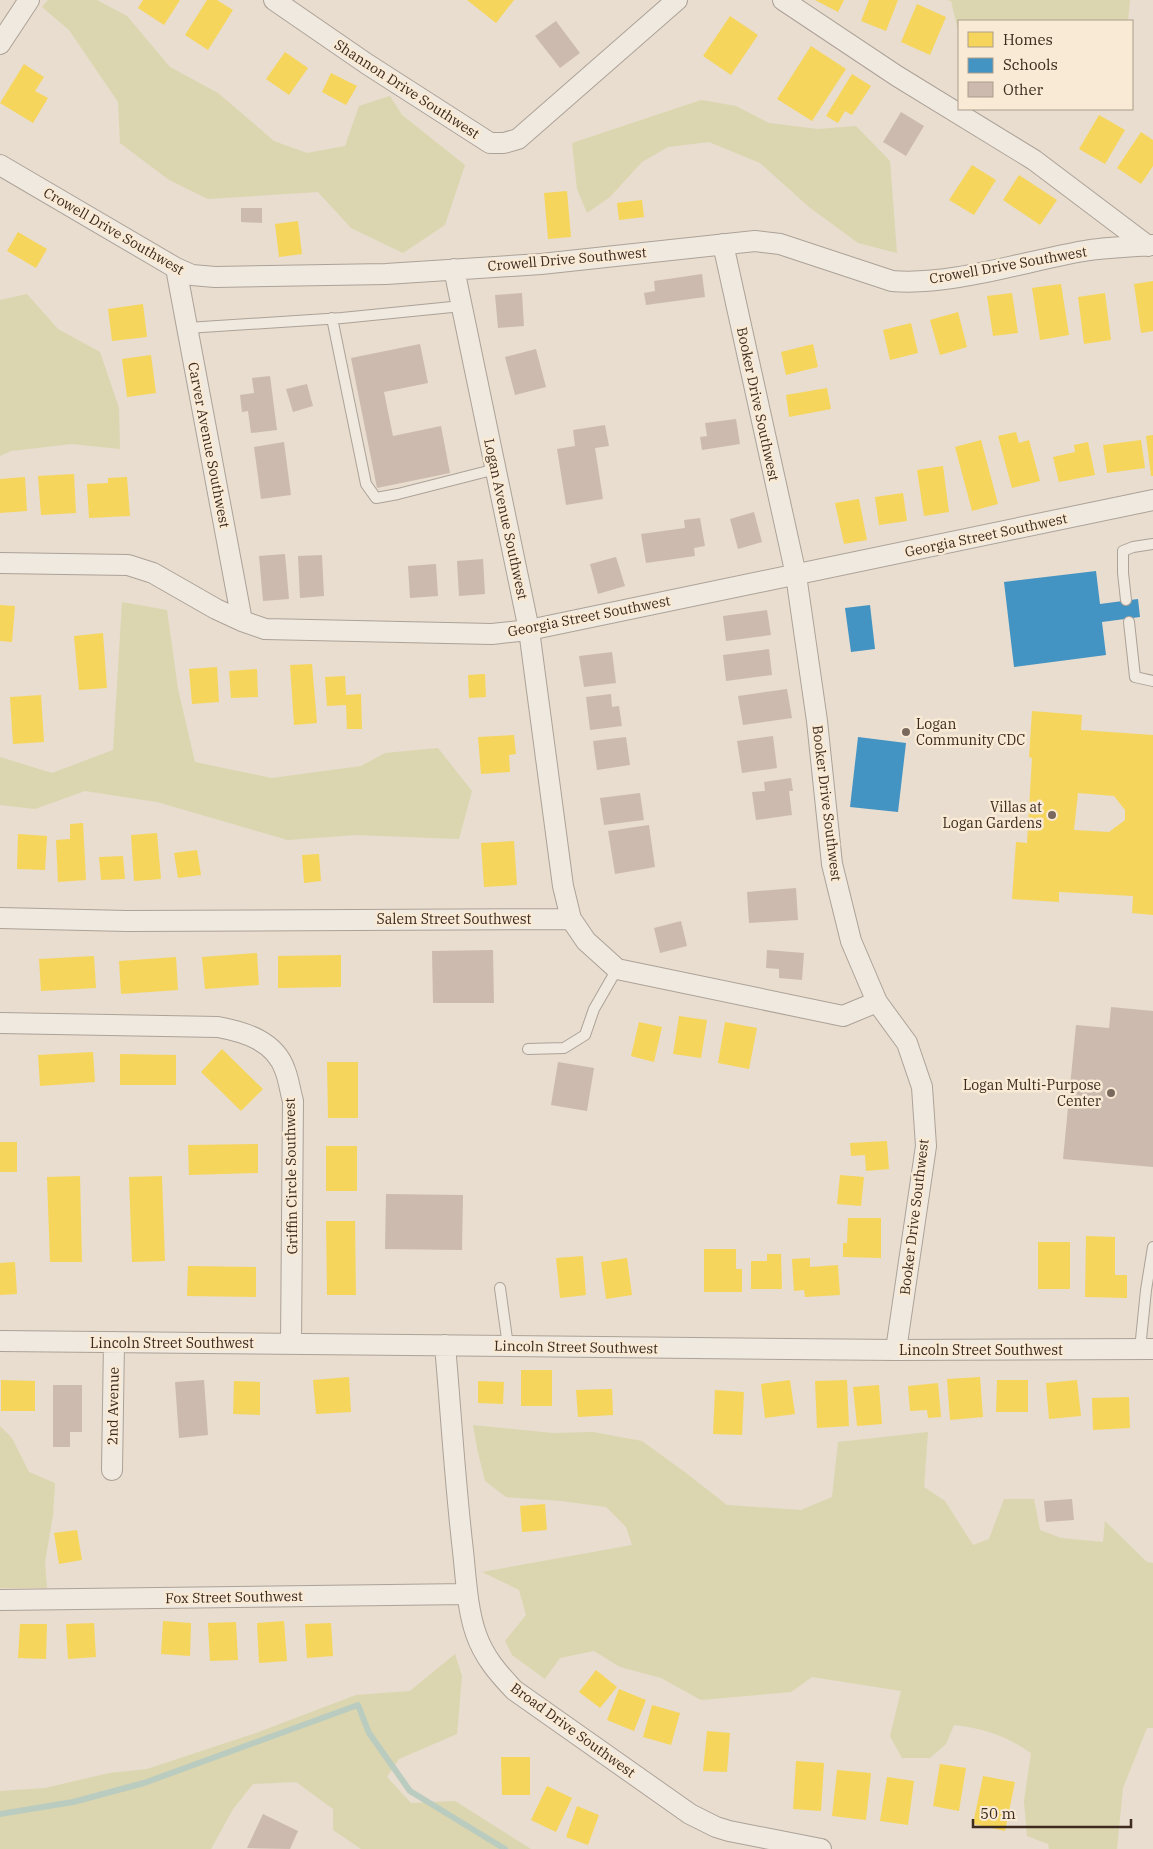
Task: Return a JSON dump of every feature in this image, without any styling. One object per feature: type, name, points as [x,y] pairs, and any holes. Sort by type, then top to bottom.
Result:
[{"type":"street","points":[[0,44],[29,0]]},
{"type":"street","name":"Shannon Drive Southwest","points":[[274,0],[367,64],[490,143],[504,144],[518,139],[677,0]]},
{"type":"street","points":[[783,0],[897,76],[1034,160],[1151,246]]},
{"type":"street","name":"Crowell Drive Southwest","points":[[0,165],[176,268],[192,275],[216,278],[386,274],[541,264],[755,241],[780,244],[892,281],[911,283],[968,275],[1086,250],[1151,246]]},
{"type":"street","name":"Booker Drive Southwest","points":[[723,244],[796,575],[817,721],[832,864],[852,941],[877,1002],[907,1043],[922,1087],[926,1146],[896,1350]]},
{"type":"street","name":"Carver Avenue Southwest","points":[[176,268],[242,621]]},
{"type":"street","name":"Logan Avenue Southwest","points":[[454,269],[529,630],[563,886],[572,919]]},
{"type":"street","name":"Georgia Street Southwest","points":[[0,564],[128,565],[153,573],[216,609],[242,621],[265,628],[492,634],[529,630],[1153,500]]},
{"type":"street","name":"Salem Street Southwest","points":[[0,918],[127,921],[572,919]]},
{"type":"street","points":[[572,919],[586,941],[617,969],[843,1016],[877,1002]]},
{"type":"street","name":"Griffin Circle Southwest","points":[[0,1024],[218,1027],[239,1031],[259,1039],[276,1054],[285,1069],[293,1101],[291,1344]]},
{"type":"street","name":"Lincoln Street Southwest","points":[[0,1341],[896,1350],[1146,1349]]},
{"type":"street","name":"2nd Avenue","points":[[112,1470],[114,1342]]},
{"type":"street","name":"Broad Drive Southwest","points":[[445,1345],[458,1509],[468,1594],[475,1632],[485,1654],[497,1672],[514,1690],[690,1814],[716,1827],[726,1840],[821,1849]]},
{"type":"street","name":"Fox Street Southwest","points":[[0,1600],[468,1594]]},
{"type":"lane","points":[[187,328],[332,318],[462,306]]},
{"type":"lane","points":[[332,318],[366,484],[376,498],[496,469]]},
{"type":"lane","points":[[1126,600],[1123,551],[1133,546],[1153,544]]},
{"type":"lane","points":[[1129,622],[1135,677],[1153,681]]},
{"type":"lane","points":[[528,1049],[564,1048],[585,1035],[594,1009],[617,969]]},
{"type":"lane","points":[[1146,1349],[1146,1290],[1153,1247]]},
{"type":"lane","points":[[500,1288],[508,1346]]},
{"type":"shaded area","points":[[48,0],[97,0],[127,16],[170,67],[218,93],[274,141],[307,153],[345,146],[359,106],[390,96],[402,115],[465,165],[445,225],[403,253],[351,228],[318,192],[208,199],[169,180],[120,143],[118,102],[69,30],[42,7]]},
{"type":"shaded area","points":[[946,0],[1130,0],[1128,20],[958,20],[958,30],[951,1]]},
{"type":"shaded area","points":[[701,100],[736,106],[769,123],[818,129],[856,126],[890,161],[897,253],[858,243],[809,207],[760,163],[709,142],[668,147],[642,162],[610,197],[587,213],[577,189],[572,143]]},
{"type":"shaded area","points":[[27,294],[58,329],[100,352],[119,408],[120,449],[72,444],[11,451],[0,456],[0,300]]},
{"type":"shaded area","points":[[122,602],[167,610],[178,689],[195,762],[272,778],[361,766],[385,753],[438,748],[472,791],[459,839],[356,835],[288,840],[157,802],[85,791],[35,809],[0,805],[0,757],[52,773],[113,750]]},
{"type":"shaded area","points":[[473,1425],[553,1433],[593,1432],[642,1441],[727,1505],[801,1510],[832,1497],[838,1442],[928,1432],[924,1487],[945,1501],[973,1545],[989,1539],[1004,1499],[1034,1499],[1040,1530],[1061,1538],[1103,1542],[1105,1521],[1147,1562],[1153,1563],[1153,1728],[1147,1728],[1123,1788],[1117,1849],[1049,1849],[1048,1844],[1027,1836],[1024,1801],[1031,1753],[1003,1737],[985,1731],[954,1725],[946,1744],[930,1758],[902,1758],[890,1736],[901,1691],[812,1677],[791,1692],[701,1700],[661,1678],[620,1667],[594,1651],[560,1658],[545,1679],[512,1655],[505,1641],[526,1615],[519,1590],[482,1572],[632,1545],[626,1527],[606,1507],[506,1497],[485,1481]]},
{"type":"shaded area","points":[[0,1426],[12,1438],[29,1472],[55,1483],[53,1515],[45,1562],[47,1588],[0,1588]]},
{"type":"shaded area","points":[[455,1654],[462,1676],[457,1734],[399,1759],[387,1777],[411,1803],[455,1801],[531,1849],[361,1849],[333,1830],[333,1809],[296,1782],[253,1784],[233,1809],[211,1849],[0,1849],[0,1791],[45,1788],[109,1773],[147,1769],[256,1733],[356,1695],[410,1691]]},
{"type":"building: Homes","points":[[143,0],[180,0],[164,25],[138,8]]},
{"type":"building: Homes","points":[[207,0],[217,0],[233,10],[208,50],[185,35]]},
{"type":"building: Homes","points":[[467,0],[514,0],[496,23]]},
{"type":"building: Homes","points":[[815,0],[844,0],[838,12]]},
{"type":"building: Homes","points":[[869,0],[898,0],[886,31],[861,21]]},
{"type":"building: Homes","points":[[917,4],[946,17],[930,55],[901,42]]},
{"type":"building: Homes","points":[[730,16],[758,35],[731,75],[703,56]]},
{"type":"building: Homes","points":[[811,46],[846,69],[812,121],[777,99]]},
{"type":"building: Homes","points":[[285,52],[308,68],[289,95],[266,79]]},
{"type":"building: Homes","points":[[24,64],[44,77],[35,91],[48,98],[33,123],[0,103]]},
{"type":"building: Homes","points":[[331,73],[357,86],[346,105],[322,92]]},
{"type":"building: Homes","points":[[852,74],[871,86],[852,115],[845,111],[838,123],[826,116]]},
{"type":"building: Homes","points":[[1099,115],[1125,130],[1105,164],[1079,149]]},
{"type":"building: Homes","points":[[1141,132],[1153,140],[1153,166],[1141,184],[1117,168]]},
{"type":"building: Homes","points":[[972,165],[996,180],[974,215],[949,200]]},
{"type":"building: Homes","points":[[1019,175],[1057,200],[1040,225],[1003,200]]},
{"type":"building: Homes","points":[[567,191],[571,237],[548,239],[544,193]]},
{"type":"building: Homes","points":[[642,200],[644,217],[619,220],[617,203]]},
{"type":"building: Homes","points":[[298,221],[302,254],[279,257],[275,224]]},
{"type":"building: Homes","points":[[18,232],[47,249],[36,268],[7,251]]},
{"type":"building: Homes","points":[[1153,281],[1153,331],[1141,333],[1134,284]]},
{"type":"building: Homes","points":[[1061,284],[1069,335],[1040,340],[1032,288]]},
{"type":"building: Homes","points":[[1012,293],[1018,333],[993,336],[987,296]]},
{"type":"building: Homes","points":[[1105,293],[1111,340],[1084,344],[1078,297]]},
{"type":"building: Homes","points":[[143,304],[147,337],[112,341],[108,309]]},
{"type":"building: Homes","points":[[958,312],[967,347],[940,355],[930,320]]},
{"type":"building: Homes","points":[[911,323],[918,353],[890,360],[883,330]]},
{"type":"building: Homes","points":[[813,344],[818,367],[786,375],[781,352]]},
{"type":"building: Homes","points":[[151,355],[156,393],[127,397],[122,359]]},
{"type":"building: Homes","points":[[827,388],[831,409],[789,417],[786,395]]},
{"type":"building: Homes","points":[[1016,432],[1019,443],[1029,440],[1040,481],[1012,488],[998,436]]},
{"type":"building: Homes","points":[[1153,435],[1153,476],[1151,476],[1146,436]]},
{"type":"building: Homes","points":[[981,440],[998,504],[972,511],[955,447]]},
{"type":"building: Homes","points":[[1141,440],[1145,468],[1107,473],[1103,445]]},
{"type":"building: Homes","points":[[1088,442],[1095,475],[1059,482],[1053,457],[1075,452],[1074,445]]},
{"type":"building: Homes","points":[[943,466],[949,512],[924,516],[917,470]]},
{"type":"building: Homes","points":[[74,474],[76,513],[41,515],[38,476]]},
{"type":"building: Homes","points":[[25,477],[27,511],[0,513],[0,479]]},
{"type":"building: Homes","points":[[127,477],[130,516],[89,518],[87,484],[108,483],[108,478]]},
{"type":"building: Homes","points":[[903,493],[907,521],[879,525],[875,497]]},
{"type":"building: Homes","points":[[859,499],[867,540],[844,544],[835,503]]},
{"type":"building: Homes","points":[[0,605],[15,606],[12,642],[0,641]]},
{"type":"building: Homes","points":[[103,633],[107,688],[79,690],[74,636]]},
{"type":"building: Homes","points":[[312,664],[317,723],[294,725],[290,665]]},
{"type":"building: Homes","points":[[217,667],[219,702],[192,704],[189,669]]},
{"type":"building: Homes","points":[[257,669],[258,697],[231,698],[229,671]]},
{"type":"building: Homes","points":[[485,674],[486,697],[469,698],[468,675]]},
{"type":"building: Homes","points":[[345,676],[346,695],[361,694],[362,729],[347,729],[346,705],[327,706],[325,677]]},
{"type":"building: Homes","points":[[41,695],[44,742],[13,744],[10,697]]},
{"type":"building: Homes","name":"Villas at Logan Gardens","points":[[1032,711],[1082,715],[1081,730],[1153,735],[1153,915],[1132,913],[1133,896],[1059,892],[1059,902],[1012,899],[1016,842],[1027,843],[1032,758],[1029,757]],"holes":[[[1078,793],[1114,796],[1125,810],[1125,820],[1109,832],[1074,830]]]},
{"type":"building: Homes","points":[[514,735],[516,754],[509,755],[510,772],[481,774],[478,737]]},
{"type":"building: Homes","points":[[83,823],[86,880],[58,882],[56,840],[70,839],[70,824]]},
{"type":"building: Homes","points":[[157,833],[161,879],[134,881],[131,835]]},
{"type":"building: Homes","points":[[18,834],[47,836],[45,870],[17,869]]},
{"type":"building: Homes","points":[[514,841],[517,885],[484,887],[481,843]]},
{"type":"building: Homes","points":[[197,850],[201,875],[178,878],[174,853]]},
{"type":"building: Homes","points":[[319,854],[321,881],[304,883],[302,855]]},
{"type":"building: Homes","points":[[123,856],[125,879],[101,880],[99,857]]},
{"type":"building: Homes","points":[[257,953],[259,985],[205,989],[202,957]]},
{"type":"building: Homes","points":[[341,955],[341,987],[278,988],[278,956]]},
{"type":"building: Homes","points":[[94,956],[96,988],[41,991],[39,959]]},
{"type":"building: Homes","points":[[176,957],[178,990],[121,994],[119,961]]},
{"type":"building: Homes","points":[[679,1016],[707,1020],[701,1058],[673,1054]]},
{"type":"building: Homes","points":[[639,1022],[662,1027],[654,1062],[631,1056]]},
{"type":"building: Homes","points":[[725,1022],[757,1028],[749,1069],[718,1063]]},
{"type":"building: Homes","points":[[222,1049],[263,1089],[241,1111],[201,1072]]},
{"type":"building: Homes","points":[[93,1052],[95,1082],[40,1086],[38,1055]]},
{"type":"building: Homes","points":[[120,1054],[176,1055],[176,1085],[120,1085]]},
{"type":"building: Homes","points":[[327,1062],[358,1062],[358,1118],[328,1118]]},
{"type":"building: Homes","points":[[887,1141],[889,1169],[866,1171],[865,1155],[851,1156],[850,1143]]},
{"type":"building: Homes","points":[[0,1142],[17,1142],[17,1172],[0,1172]]},
{"type":"building: Homes","points":[[258,1144],[258,1173],[189,1175],[188,1145]]},
{"type":"building: Homes","points":[[326,1146],[357,1146],[357,1191],[326,1191]]},
{"type":"building: Homes","points":[[840,1175],[864,1177],[861,1206],[837,1204]]},
{"type":"building: Homes","points":[[80,1176],[82,1262],[50,1262],[47,1177]]},
{"type":"building: Homes","points":[[162,1176],[165,1261],[132,1262],[129,1177]]},
{"type":"building: Homes","points":[[848,1218],[881,1218],[881,1258],[843,1257],[843,1243],[847,1243]]},
{"type":"building: Homes","points":[[326,1221],[355,1221],[356,1295],[327,1295]]},
{"type":"building: Homes","points":[[1086,1236],[1115,1237],[1115,1275],[1127,1275],[1127,1298],[1085,1297]]},
{"type":"building: Homes","points":[[1038,1242],[1070,1242],[1070,1289],[1038,1289]]},
{"type":"building: Homes","points":[[704,1249],[736,1249],[736,1269],[742,1269],[742,1292],[704,1292]]},
{"type":"building: Homes","points":[[767,1254],[781,1254],[782,1289],[751,1289],[751,1261],[767,1261]]},
{"type":"building: Homes","points":[[583,1256],[586,1295],[560,1298],[556,1258]]},
{"type":"building: Homes","points":[[627,1258],[632,1295],[606,1299],[601,1262]]},
{"type":"building: Homes","points":[[810,1258],[810,1267],[838,1265],[840,1295],[805,1297],[804,1290],[794,1291],[792,1259]]},
{"type":"building: Homes","points":[[15,1262],[17,1294],[0,1295],[0,1263]]},
{"type":"building: Homes","points":[[188,1266],[256,1267],[256,1297],[187,1296]]},
{"type":"building: Homes","points":[[521,1370],[552,1370],[552,1406],[521,1406]]},
{"type":"building: Homes","points":[[349,1377],[351,1412],[316,1414],[313,1380]]},
{"type":"building: Homes","points":[[980,1377],[983,1417],[950,1420],[947,1379]]},
{"type":"building: Homes","points":[[1,1380],[35,1381],[35,1411],[1,1411]]},
{"type":"building: Homes","points":[[790,1380],[795,1414],[765,1418],[761,1384]]},
{"type":"building: Homes","points":[[847,1380],[849,1426],[817,1428],[815,1381]]},
{"type":"building: Homes","points":[[997,1380],[1028,1380],[1028,1412],[996,1412]]},
{"type":"building: Homes","points":[[1077,1380],[1081,1416],[1049,1419],[1046,1383]]},
{"type":"building: Homes","points":[[234,1381],[260,1382],[260,1415],[233,1414]]},
{"type":"building: Homes","points":[[478,1381],[504,1382],[503,1404],[478,1403]]},
{"type":"building: Homes","points":[[938,1383],[941,1417],[928,1418],[927,1410],[910,1411],[908,1386]]},
{"type":"building: Homes","points":[[879,1385],[882,1424],[857,1426],[853,1387]]},
{"type":"building: Homes","points":[[612,1389],[613,1415],[578,1417],[576,1390]]},
{"type":"building: Homes","points":[[715,1390],[744,1392],[742,1435],[713,1434]]},
{"type":"building: Homes","points":[[1129,1397],[1130,1428],[1093,1430],[1092,1398]]},
{"type":"building: Homes","points":[[545,1504],[547,1530],[522,1532],[520,1506]]},
{"type":"building: Homes","points":[[77,1530],[82,1560],[59,1564],[54,1533]]},
{"type":"building: Homes","points":[[163,1621],[191,1623],[190,1656],[161,1654]]},
{"type":"building: Homes","points":[[284,1621],[287,1661],[259,1663],[257,1623]]},
{"type":"building: Homes","points":[[236,1622],[238,1660],[210,1661],[208,1623]]},
{"type":"building: Homes","points":[[94,1623],[96,1657],[68,1659],[66,1624]]},
{"type":"building: Homes","points":[[331,1623],[333,1656],[307,1658],[305,1624]]},
{"type":"building: Homes","points":[[20,1624],[47,1624],[46,1659],[18,1658]]},
{"type":"building: Homes","points":[[596,1670],[617,1687],[600,1708],[579,1692]]},
{"type":"building: Homes","points":[[619,1689],[646,1700],[634,1731],[607,1720]]},
{"type":"building: Homes","points":[[652,1705],[680,1713],[671,1745],[643,1737]]},
{"type":"building: Homes","points":[[707,1731],[730,1733],[727,1772],[703,1771]]},
{"type":"building: Homes","points":[[501,1757],[530,1757],[530,1795],[502,1795]]},
{"type":"building: Homes","points":[[796,1761],[824,1763],[821,1811],[793,1809]]},
{"type":"building: Homes","points":[[940,1764],[966,1768],[959,1811],[933,1806]]},
{"type":"building: Homes","points":[[837,1770],[871,1773],[866,1820],[832,1816]]},
{"type":"building: Homes","points":[[983,1776],[1015,1782],[1005,1831],[973,1824]]},
{"type":"building: Homes","points":[[887,1777],[914,1781],[908,1825],[880,1821]]},
{"type":"building: Homes","points":[[547,1786],[572,1798],[556,1832],[531,1820]]},
{"type":"building: Homes","points":[[577,1806],[599,1815],[588,1845],[566,1837]]},
{"type":"building: Schools","points":[[1096,571],[1100,604],[1138,599],[1140,617],[1102,622],[1106,655],[1014,667],[1004,582]]},
{"type":"building: Schools","points":[[870,605],[875,649],[851,652],[845,608]]},
{"type":"building: Schools","points":[[858,737],[906,743],[898,812],[850,807]]},
{"type":"building: Other","points":[[556,21],[580,53],[560,68],[535,36]]},
{"type":"building: Other","points":[[901,112],[924,126],[906,156],[883,142]]},
{"type":"building: Other","points":[[241,208],[262,208],[262,223],[241,222]]},
{"type":"building: Other","points":[[702,274],[705,297],[646,305],[644,293],[655,291],[654,281]]},
{"type":"building: Other","points":[[522,293],[524,326],[498,328],[495,295]]},
{"type":"building: Other","points":[[420,344],[428,383],[384,392],[393,436],[441,426],[450,473],[377,488],[351,358]]},
{"type":"building: Other","points":[[536,349],[546,387],[515,395],[505,357]]},
{"type":"building: Other","points":[[270,376],[277,430],[251,433],[248,411],[242,412],[240,395],[254,393],[252,378]]},
{"type":"building: Other","points":[[307,384],[313,406],[293,412],[286,389]]},
{"type":"building: Other","points":[[736,419],[740,444],[702,450],[700,437],[707,436],[705,423]]},
{"type":"building: Other","points":[[605,425],[609,446],[595,448],[603,499],[566,505],[557,449],[575,446],[573,430]]},
{"type":"building: Other","points":[[284,442],[291,495],[261,499],[254,447]]},
{"type":"building: Other","points":[[754,512],[762,542],[738,549],[730,519]]},
{"type":"building: Other","points":[[700,518],[705,546],[694,548],[695,556],[646,563],[641,534],[685,528],[684,520]]},
{"type":"building: Other","points":[[285,554],[289,599],[263,601],[259,556]]},
{"type":"building: Other","points":[[322,555],[324,596],[300,598],[298,556]]},
{"type":"building: Other","points":[[616,557],[625,586],[598,594],[590,564]]},
{"type":"building: Other","points":[[483,559],[485,594],[459,596],[457,561]]},
{"type":"building: Other","points":[[436,564],[438,596],[410,598],[408,566]]},
{"type":"building: Other","points":[[767,610],[771,635],[726,641],[723,616]]},
{"type":"building: Other","points":[[769,649],[772,675],[726,681],[723,655]]},
{"type":"building: Other","points":[[612,652],[616,683],[584,687],[579,656]]},
{"type":"building: Other","points":[[787,689],[792,718],[743,725],[738,696]]},
{"type":"building: Other","points":[[611,694],[612,707],[619,706],[622,726],[590,730],[586,697]]},
{"type":"building: Other","points":[[773,736],[777,768],[742,773],[737,741]]},
{"type":"building: Other","points":[[626,737],[630,765],[597,770],[593,741]]},
{"type":"building: Other","points":[[791,778],[793,791],[789,791],[792,815],[756,820],[752,792],[765,791],[764,782]]},
{"type":"building: Other","points":[[640,793],[644,820],[604,825],[600,798]]},
{"type":"building: Other","points":[[649,825],[655,867],[615,874],[608,831]]},
{"type":"building: Other","points":[[796,888],[798,920],[749,923],[747,892]]},
{"type":"building: Other","points":[[681,921],[687,946],[660,953],[654,928]]},
{"type":"building: Other","points":[[493,950],[494,1003],[433,1003],[432,951]]},
{"type":"building: Other","points":[[767,950],[804,953],[802,980],[779,978],[779,969],[766,968]]},
{"type":"building: Other","name":"Logan Multi-Purpose Center","points":[[1111,1007],[1153,1011],[1153,1167],[1063,1159],[1076,1025],[1109,1028]]},
{"type":"building: Other","points":[[558,1062],[594,1068],[587,1111],[551,1105]]},
{"type":"building: Other","points":[[386,1194],[463,1195],[462,1250],[385,1249]]},
{"type":"building: Other","points":[[204,1380],[208,1435],[179,1438],[175,1382]]},
{"type":"building: Other","points":[[53,1385],[82,1385],[82,1432],[70,1432],[70,1447],[53,1447]]},
{"type":"building: Other","points":[[1072,1499],[1074,1520],[1046,1522],[1044,1501]]},
{"type":"building: Other","points":[[263,1814],[298,1831],[290,1849],[247,1848]]},
{"type":"waterway","points":[[0,1814],[73,1802],[144,1783],[358,1705],[369,1733],[410,1791],[505,1849]]},
{"type":"place","name":"Logan Community CDC","points":[[906,732]]},
{"type":"place","name":"Villas at Logan Gardens","points":[[1052,815]]},
{"type":"place","name":"Logan Multi-Purpose Center","points":[[1111,1093]]}]
